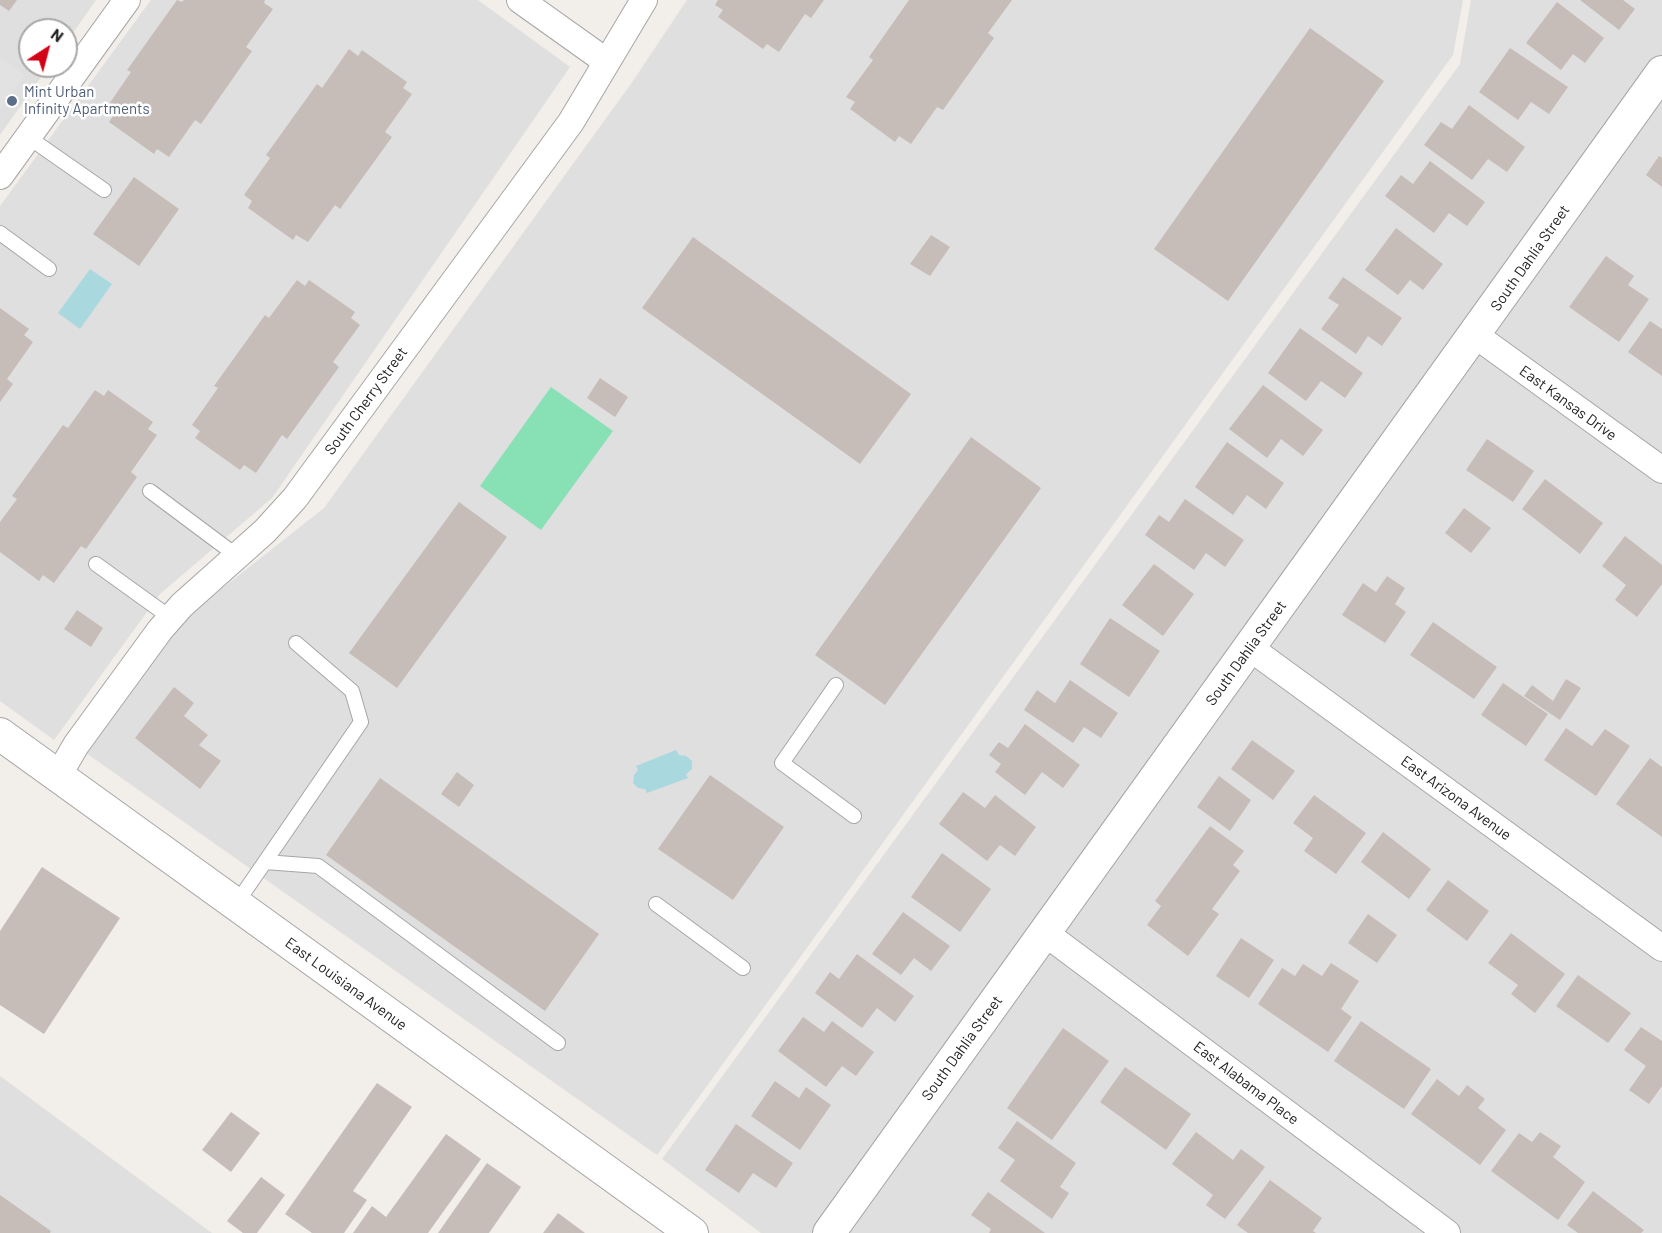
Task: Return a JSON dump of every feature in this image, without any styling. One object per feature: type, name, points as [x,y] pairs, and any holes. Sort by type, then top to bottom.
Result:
[{"type":"street","points":[[0,176],[127,0]]},
{"type":"street","points":[[520,0],[607,62]]},
{"type":"street","name":"South Cherry Street","points":[[58,776],[76,745],[144,651],[171,618],[192,595],[265,531],[295,498],[571,122],[644,0]]},
{"type":"street","name":"South Dahlia Street","points":[[829,1233],[1662,72]]},
{"type":"street","name":"East Kansas Drive","points":[[1475,335],[1662,470]]},
{"type":"street","name":"East Arizona Avenue","points":[[1250,648],[1662,948]]},
{"type":"street","name":"East Louisiana Avenue","points":[[0,734],[692,1233]]},
{"type":"street","name":"East Alabama Place","points":[[1044,933],[1447,1233]]},
{"type":"lane","points":[[28,137],[104,190]]},
{"type":"lane","points":[[0,233],[49,269]]},
{"type":"lane","points":[[150,491],[237,556]]},
{"type":"lane","points":[[96,564],[171,618]]},
{"type":"lane","points":[[236,904],[361,722],[352,691],[296,643]]},
{"type":"lane","points":[[836,685],[782,763],[854,816]]},
{"type":"lane","points":[[265,862],[318,866],[558,1043]]},
{"type":"lane","points":[[656,904],[743,968]]},
{"type":"shaded area","name":"Mint Urban Infinity Apartments","points":[[0,0],[96,0],[78,26],[78,18],[18,18],[18,78],[40,78],[0,135]]},
{"type":"shaded area","points":[[151,0],[478,0],[570,67],[272,498],[160,594],[54,740],[0,701],[0,206]]},
{"type":"shaded area","points":[[687,0],[1463,0],[1453,55],[657,1155],[86,753],[186,617],[324,508],[633,81]]},
{"type":"shaded area","points":[[1471,0],[1662,0],[1662,1233],[761,1233],[662,1159],[1460,64]]},
{"type":"shaded area","points":[[0,58],[18,70],[18,78],[23,78],[0,110]]},
{"type":"shaded area","points":[[0,1076],[212,1233],[0,1233]]},
{"type":"green space","points":[[551,387],[613,431],[541,530],[480,486]]},
{"type":"water","points":[[90,269],[112,284],[80,329],[58,313]]},
{"type":"water","points":[[676,750],[679,755],[686,756],[692,761],[692,769],[686,774],[688,778],[647,793],[645,789],[638,788],[633,783],[634,775],[638,770],[636,766]]},
{"type":"building","points":[[0,0],[17,0],[9,11],[0,5]]},
{"type":"building","points":[[177,0],[182,2],[184,0],[265,0],[264,3],[273,9],[246,47],[252,51],[201,124],[195,120],[169,157],[157,149],[154,154],[109,122],[113,116],[105,110],[131,72],[127,70]]},
{"type":"building","points":[[718,0],[824,0],[811,18],[805,14],[779,52],[767,44],[763,49],[718,17],[723,10],[715,5]]},
{"type":"building","points":[[909,0],[1012,0],[988,33],[994,38],[943,110],[937,107],[911,144],[899,136],[895,142],[850,109],[855,102],[846,97],[873,60],[869,57]]},
{"type":"building","points":[[1580,0],[1623,0],[1635,9],[1619,30]]},
{"type":"building","points":[[1557,2],[1604,38],[1585,63],[1573,54],[1561,70],[1526,43]]},
{"type":"building","points":[[1310,28],[1384,81],[1228,301],[1154,249]]},
{"type":"building","points":[[1510,48],[1568,87],[1549,114],[1531,102],[1518,120],[1479,92]]},
{"type":"building","points":[[349,49],[358,56],[362,50],[407,82],[403,88],[412,94],[385,132],[392,137],[340,209],[335,205],[308,242],[296,235],[293,240],[248,208],[252,201],[244,195],[270,158],[266,155],[317,84],[322,88]]},
{"type":"building","points":[[1469,105],[1525,147],[1507,172],[1488,159],[1472,180],[1424,145],[1441,122],[1452,129]]},
{"type":"building","points":[[1659,156],[1662,158],[1662,187],[1646,175]]},
{"type":"building","points":[[1430,161],[1485,202],[1467,226],[1449,213],[1434,233],[1385,196],[1401,175],[1413,184]]},
{"type":"building","points":[[134,177],[179,209],[139,266],[93,234]]},
{"type":"building","points":[[1396,228],[1443,264],[1423,290],[1410,280],[1398,295],[1365,270]]},
{"type":"building","points":[[931,235],[950,247],[930,276],[910,264]]},
{"type":"building","points":[[693,237],[911,394],[860,464],[642,308]]},
{"type":"building","points":[[1606,256],[1634,276],[1628,285],[1649,299],[1619,342],[1569,307]]},
{"type":"building","points":[[1343,277],[1402,318],[1382,346],[1368,336],[1356,354],[1321,329],[1339,305],[1328,298]]},
{"type":"building","points":[[297,280],[305,286],[309,280],[355,312],[351,318],[360,325],[333,362],[339,367],[287,439],[282,435],[256,473],[244,465],[240,470],[195,438],[200,431],[192,425],[218,388],[214,386],[265,315],[269,318]]},
{"type":"building","points":[[0,308],[29,329],[24,335],[33,342],[7,379],[13,384],[0,402]]},
{"type":"building","points":[[1650,321],[1662,329],[1662,376],[1628,352]]},
{"type":"building","points":[[1300,328],[1363,373],[1345,398],[1321,381],[1306,401],[1268,373]]},
{"type":"building","points":[[600,378],[628,397],[615,417],[587,398]]},
{"type":"building","points":[[1263,385],[1323,430],[1303,456],[1281,439],[1267,458],[1229,429]]},
{"type":"building","points":[[95,390],[104,396],[108,390],[153,422],[148,429],[157,435],[131,472],[137,477],[86,549],[81,546],[54,583],[43,575],[39,581],[0,552],[0,522],[17,499],[12,496],[63,425],[68,428]]},
{"type":"building","points":[[971,437],[1041,488],[885,705],[815,655]]},
{"type":"building","points":[[1487,439],[1534,471],[1513,502],[1466,470]]},
{"type":"building","points":[[1227,442],[1284,483],[1266,509],[1247,495],[1233,515],[1195,487]]},
{"type":"building","points":[[1545,479],[1603,523],[1580,554],[1522,509]]},
{"type":"building","points":[[1185,499],[1244,540],[1225,567],[1206,553],[1194,570],[1145,535],[1159,515],[1169,522]]},
{"type":"building","points":[[459,502],[507,537],[397,688],[349,653]]},
{"type":"building","points":[[1464,508],[1491,528],[1471,553],[1445,533]]},
{"type":"building","points":[[1625,536],[1662,565],[1662,584],[1637,617],[1615,600],[1626,585],[1602,566]]},
{"type":"building","points":[[1154,564],[1194,594],[1163,636],[1122,605]]},
{"type":"building","points":[[1387,576],[1405,588],[1395,604],[1406,612],[1385,643],[1342,615],[1363,583],[1376,592]]},
{"type":"building","points":[[77,610],[103,628],[91,647],[64,629]]},
{"type":"building","points":[[1110,618],[1160,651],[1129,697],[1080,664]]},
{"type":"building","points":[[1433,622],[1497,667],[1474,699],[1410,655]]},
{"type":"building","points":[[1566,679],[1581,688],[1560,720],[1524,696],[1532,685],[1553,701]]},
{"type":"building","points":[[1070,680],[1118,713],[1101,738],[1084,727],[1073,743],[1024,710],[1037,690],[1055,703]]},
{"type":"building","points":[[1503,683],[1548,714],[1526,746],[1481,715]]},
{"type":"building","points":[[174,687],[194,703],[184,716],[208,735],[199,745],[221,761],[200,789],[135,738]]},
{"type":"building","points":[[1025,724],[1080,765],[1063,788],[1042,772],[1025,795],[995,772],[1001,764],[989,755],[999,742],[1008,748]]},
{"type":"building","points":[[1566,728],[1592,746],[1605,729],[1630,746],[1596,796],[1544,760]]},
{"type":"building","points":[[1252,740],[1295,771],[1273,800],[1231,769]]},
{"type":"building","points":[[1650,758],[1662,767],[1662,837],[1616,804]]},
{"type":"building","points":[[457,772],[474,785],[459,807],[441,794]]},
{"type":"building","points":[[710,775],[784,827],[733,900],[658,849]]},
{"type":"building","points":[[1219,776],[1251,800],[1230,831],[1197,807]]},
{"type":"building","points":[[380,778],[599,934],[545,1011],[326,855]]},
{"type":"building","points":[[963,792],[985,808],[995,795],[1036,827],[1015,856],[1000,845],[987,861],[939,824]]},
{"type":"building","points":[[1314,795],[1366,833],[1336,874],[1304,851],[1313,838],[1293,823]]},
{"type":"building","points":[[1210,826],[1244,851],[1233,865],[1240,871],[1212,909],[1219,914],[1188,956],[1147,925],[1161,906],[1155,901]]},
{"type":"building","points":[[1383,832],[1431,869],[1409,899],[1361,862]]},
{"type":"building","points":[[942,853],[991,889],[960,932],[911,897]]},
{"type":"building","points":[[42,867],[120,918],[44,1034],[0,1005],[0,931]]},
{"type":"building","points":[[1448,880],[1489,911],[1467,941],[1426,910]]},
{"type":"building","points":[[903,912],[950,946],[931,971],[914,958],[901,975],[872,954]]},
{"type":"building","points":[[1368,914],[1397,935],[1377,963],[1348,943]]},
{"type":"building","points":[[1511,933],[1565,974],[1535,1013],[1511,994],[1518,985],[1488,963]]},
{"type":"building","points":[[1241,938],[1274,960],[1249,998],[1216,976]]},
{"type":"building","points":[[857,954],[914,996],[895,1022],[877,1008],[862,1028],[815,993],[830,972],[839,979]]},
{"type":"building","points":[[1331,963],[1359,981],[1341,1009],[1352,1017],[1328,1052],[1258,1004],[1282,968],[1295,976],[1303,964],[1322,976]]},
{"type":"building","points":[[1578,975],[1631,1013],[1608,1043],[1556,1006]]},
{"type":"building","points":[[803,1017],[824,1032],[832,1021],[874,1052],[856,1076],[842,1066],[826,1087],[778,1051]]},
{"type":"building","points":[[1361,1021],[1431,1069],[1404,1109],[1334,1061]]},
{"type":"building","points":[[1641,1027],[1662,1041],[1662,1086],[1649,1104],[1629,1090],[1646,1066],[1624,1050]]},
{"type":"building","points":[[1063,1028],[1109,1061],[1052,1140],[1007,1108]]},
{"type":"building","points":[[1125,1067],[1191,1114],[1166,1150],[1100,1102]]},
{"type":"building","points":[[1437,1079],[1459,1096],[1467,1085],[1485,1099],[1478,1108],[1506,1130],[1480,1165],[1411,1114]]},
{"type":"building","points":[[775,1081],[799,1098],[806,1087],[831,1105],[800,1150],[751,1116]]},
{"type":"building","points":[[377,1083],[412,1107],[353,1191],[367,1200],[344,1233],[312,1233],[285,1214]]},
{"type":"building","points":[[231,1112],[260,1133],[231,1172],[202,1150]]},
{"type":"building","points":[[1017,1121],[1076,1163],[1060,1187],[1069,1193],[1052,1219],[1000,1181],[1015,1160],[998,1148]]},
{"type":"building","points":[[736,1124],[793,1163],[776,1188],[753,1173],[739,1193],[705,1170]]},
{"type":"building","points":[[1196,1132],[1233,1160],[1241,1149],[1265,1167],[1225,1219],[1206,1205],[1213,1195],[1172,1164]]},
{"type":"building","points":[[1540,1132],[1561,1146],[1553,1157],[1585,1182],[1558,1220],[1491,1171],[1519,1133],[1532,1142]]},
{"type":"building","points":[[446,1134],[481,1159],[428,1233],[353,1233],[372,1206],[386,1217]]},
{"type":"building","points":[[487,1163],[521,1187],[489,1233],[438,1233]]},
{"type":"building","points":[[261,1177],[285,1195],[257,1233],[243,1233],[227,1221]]},
{"type":"building","points":[[1270,1180],[1322,1218],[1313,1231],[1316,1233],[1248,1233],[1237,1225]]},
{"type":"building","points":[[1593,1191],[1644,1230],[1641,1233],[1578,1233],[1567,1225]]},
{"type":"building","points":[[988,1192],[1045,1233],[989,1233],[991,1229],[971,1215]]},
{"type":"building","points":[[0,1195],[51,1231],[50,1233],[0,1233]]},
{"type":"building","points":[[558,1213],[585,1233],[543,1233]]},
{"type":"place","name":"Mint Urban Infinity Apartments","points":[[12,101]]}]
